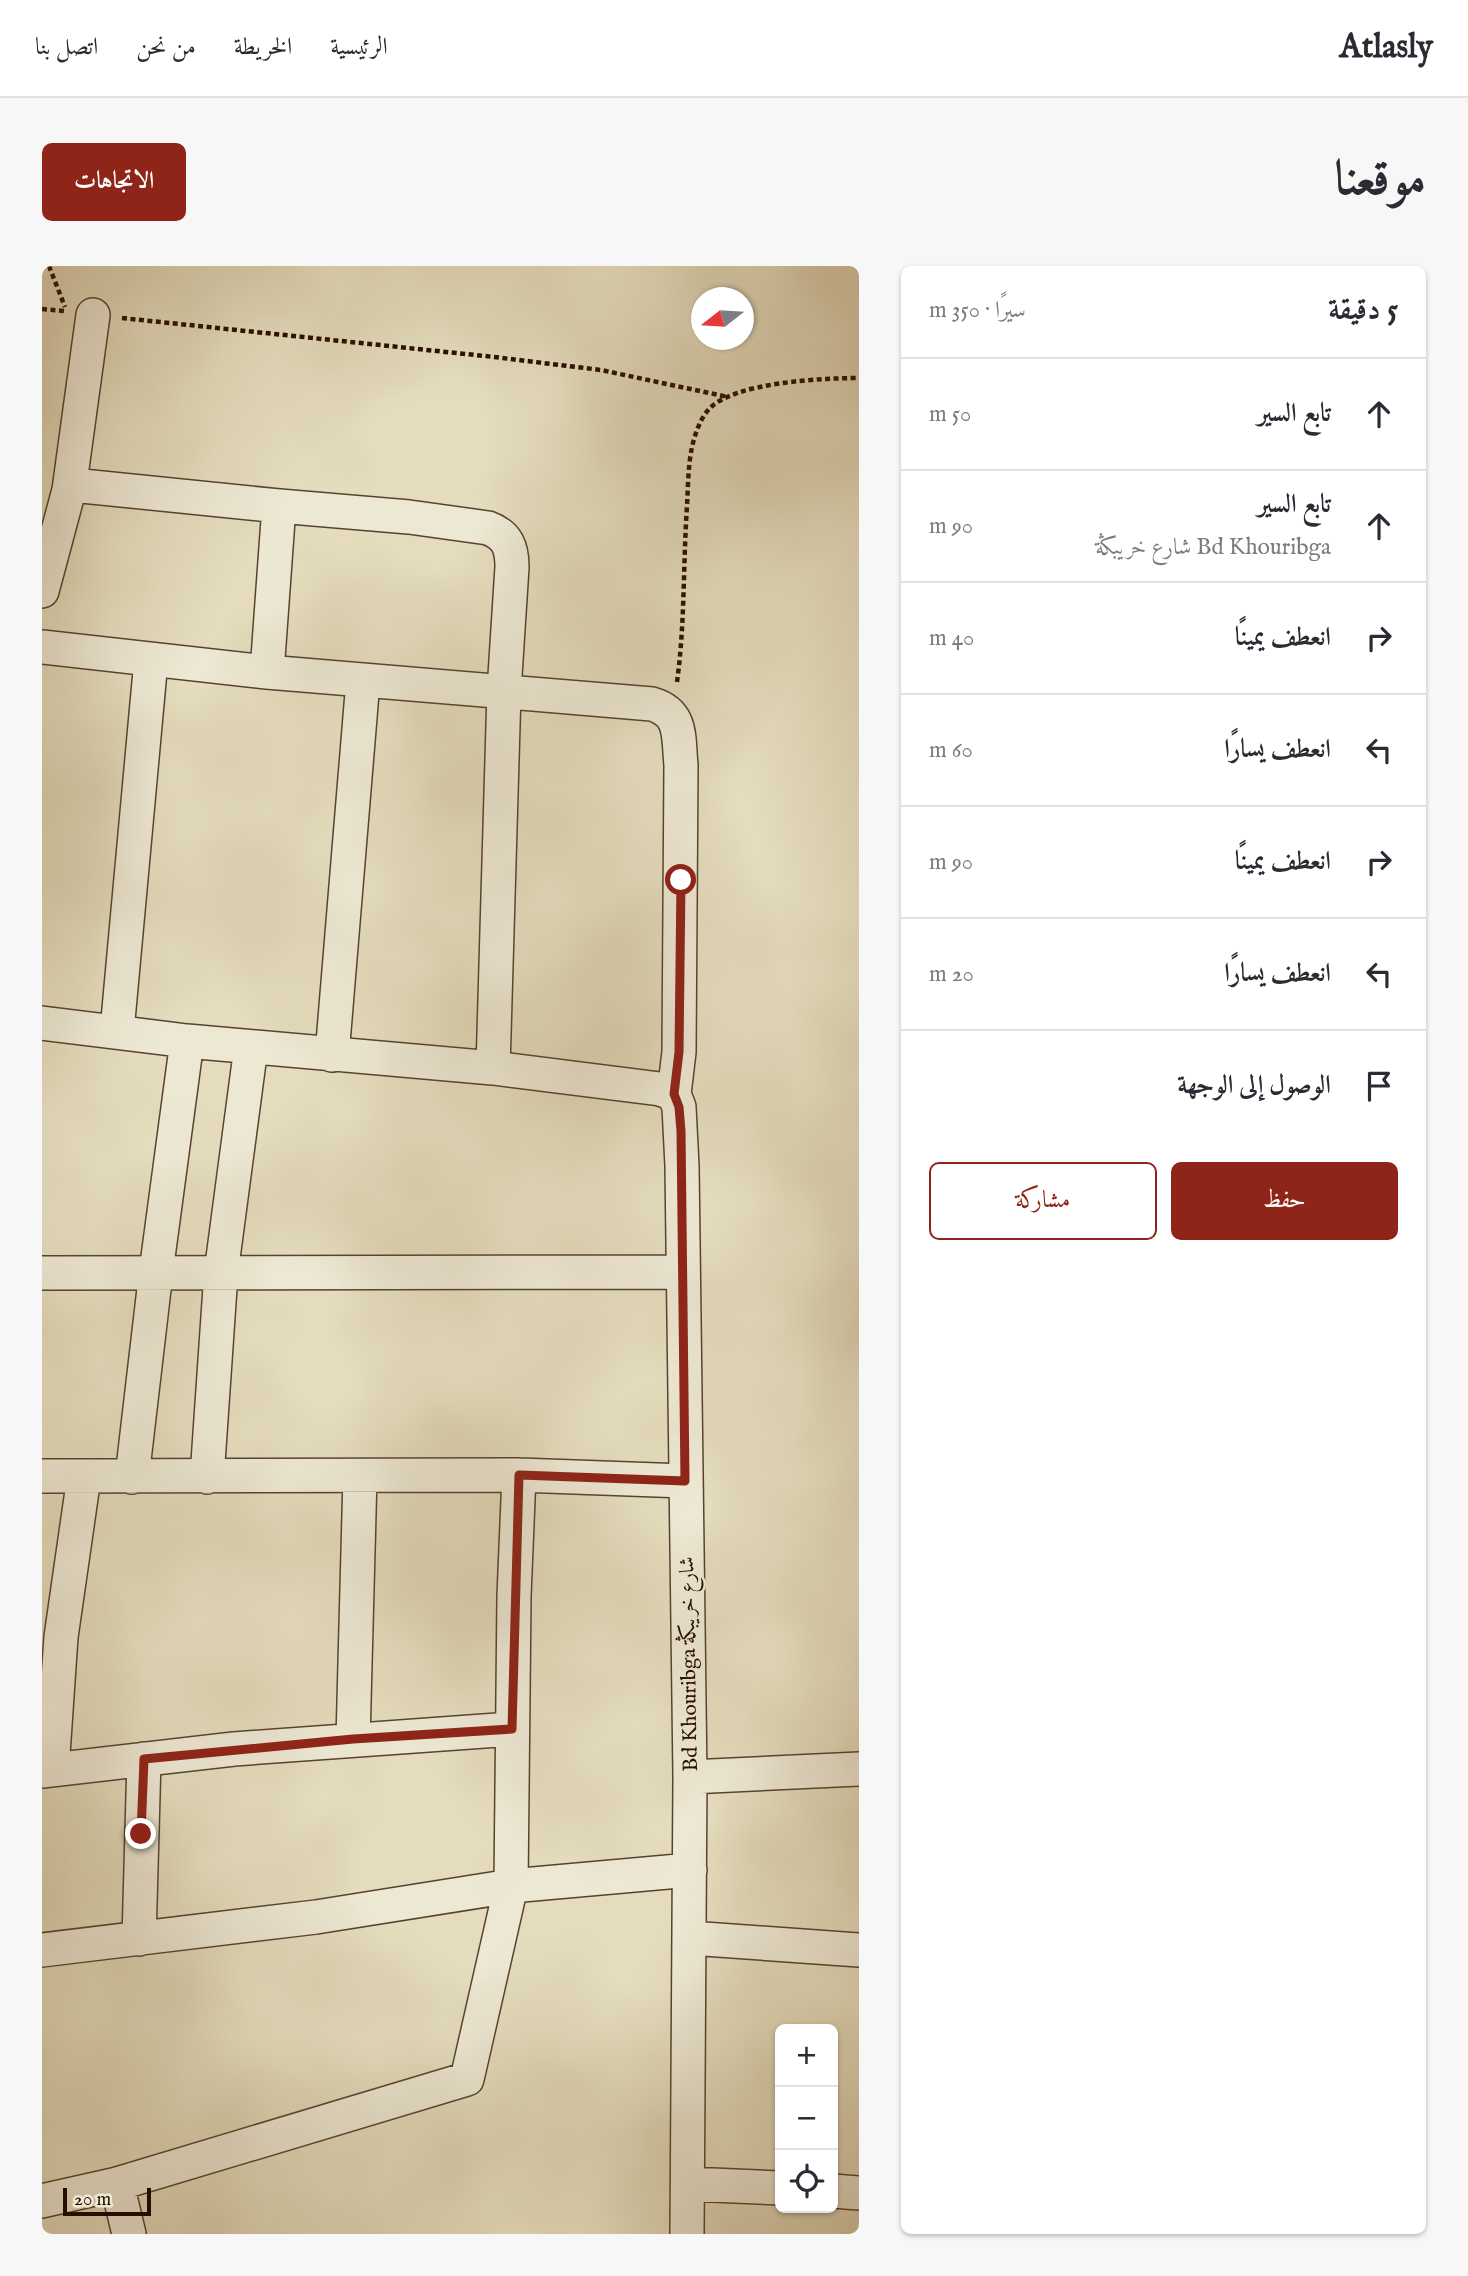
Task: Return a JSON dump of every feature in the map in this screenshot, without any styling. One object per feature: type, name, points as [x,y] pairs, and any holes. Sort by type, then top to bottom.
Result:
[{"type":"street","points":[[42,591],[69,490],[93,316]]},
{"type":"street","points":[[69,490],[82,486],[459,523],[488,528],[503,536],[510,546],[512,567],[504,691],[493,1068]]},
{"type":"street","points":[[267,672],[279,506]]},
{"type":"street","points":[[42,647],[363,681],[652,704],[669,710],[672,714]]},
{"type":"street","points":[[117,1031],[151,660]]},
{"type":"street","points":[[332,1055],[363,681]]},
{"type":"street","name":"Bd Khouribga شارع خريبڭة","points":[[672,714],[677,730],[681,765],[679,1052],[674,1094],[679,1107],[681,1131],[690,1777],[687,2234]]},
{"type":"street","points":[[42,1023],[187,1041],[493,1068],[660,1089],[674,1094]]},
{"type":"street","points":[[132,1477],[187,1041]]},
{"type":"street","points":[[207,1477],[221,1273],[251,1047]]},
{"type":"street","points":[[42,1273],[683,1272]]},
{"type":"street","points":[[42,2201],[117,2184],[467,2079],[511,1886],[519,1475]]},
{"type":"street","points":[[42,1476],[519,1475],[685,1481]]},
{"type":"street","points":[[353,1739],[360,1476]]},
{"type":"street","points":[[84,1477],[51,1637],[47,1770],[353,1739],[512,1729]]},
{"type":"street","points":[[139,1939],[144,1759]]},
{"type":"street","points":[[690,1777],[859,1769]]},
{"type":"street","points":[[42,1951],[316,1917],[511,1886],[690,1871]]},
{"type":"street","points":[[690,1938],[859,1950]]},
{"type":"street","points":[[117,2184],[129,2234]]},
{"type":"street","points":[[689,2184],[775,2189]]},
{"type":"street","points":[[838,2191],[859,2193]]},
{"type":"path","points":[[42,309],[66,311],[49,266]]},
{"type":"path","points":[[93,316],[601,370],[728,397]]},
{"type":"path","points":[[672,714],[681,638],[685,530],[692,447],[697,429],[710,408],[728,397],[755,388],[795,382],[859,378]]},
{"type":"route","points":[[141,1834],[144,1759],[353,1739],[512,1729],[519,1475],[685,1481],[681,1131],[679,1107],[674,1094],[679,1052],[681,880]]}]
